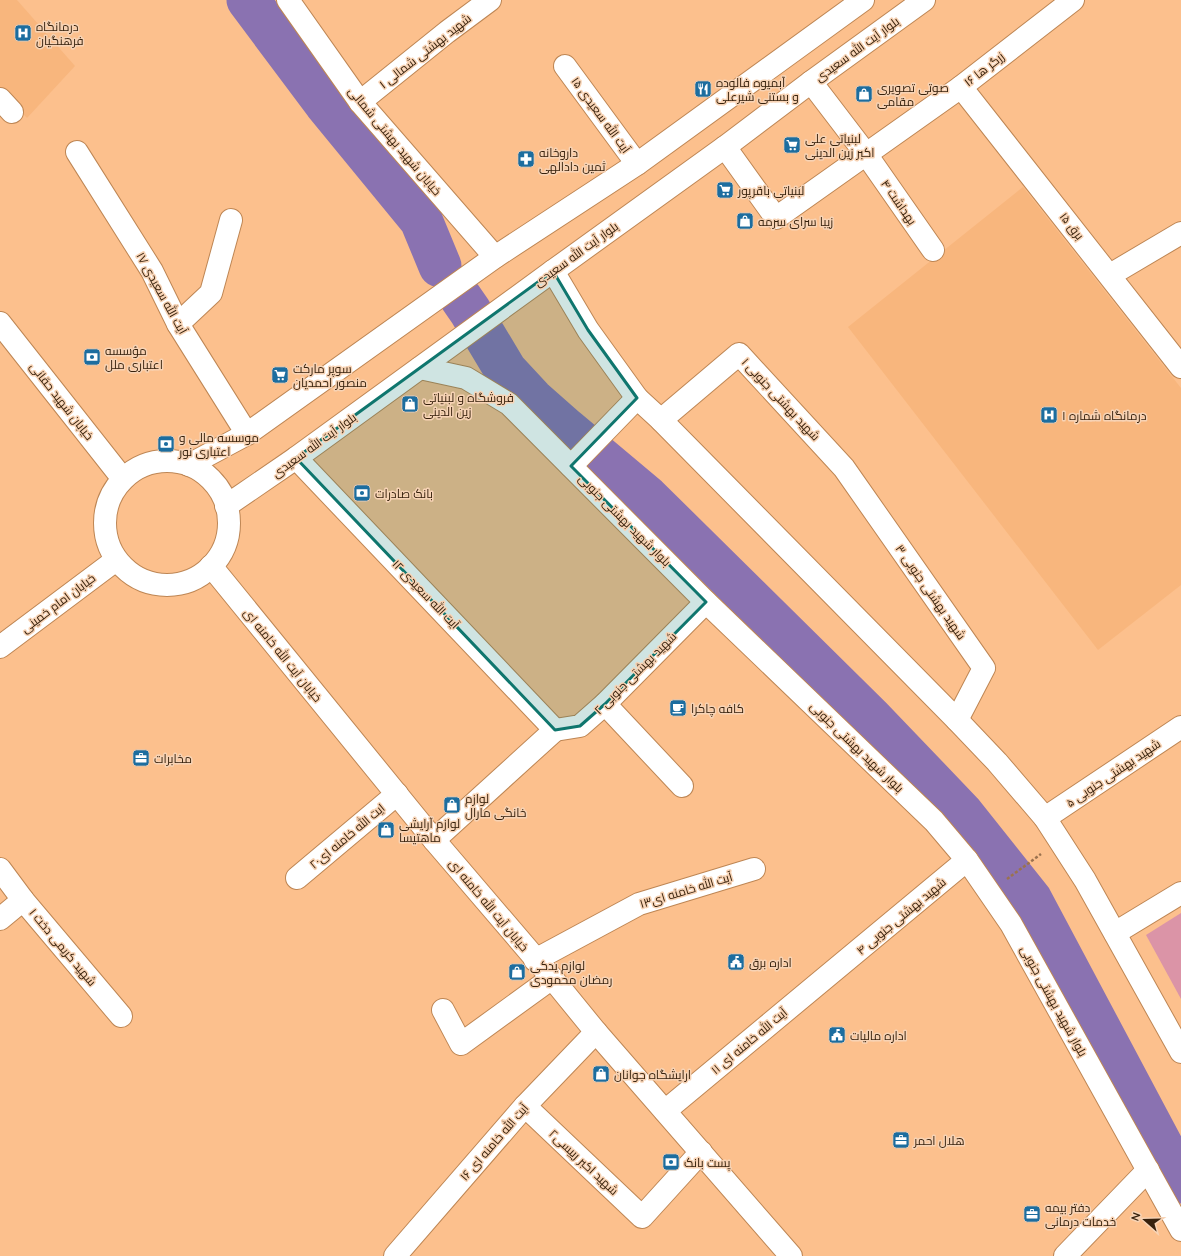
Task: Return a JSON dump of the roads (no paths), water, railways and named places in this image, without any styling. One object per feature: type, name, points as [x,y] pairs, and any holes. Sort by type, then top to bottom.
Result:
[{"type":"street","name":"خیابان شهید بهشتی شمالی","points":[[288,0],[360,102],[495,257]]},
{"type":"street","name":"شهید بهشتی شمالی ۱","points":[[360,102],[447,32],[490,0]]},
{"type":"street","points":[[189,465],[247,434],[495,257],[637,164],[863,0]]},
{"type":"street","name":"بلوار آیت الله سعیدی","points":[[226,506],[296,458],[725,147],[924,0]]},
{"type":"street","name":"زرگر ها ۱۶","points":[[725,147],[776,218],[961,87],[1073,0]]},
{"type":"street","name":"آیت الله سعیدی ۱۵","points":[[566,66],[637,164]]},
{"type":"street","name":"بهداشت ۴","points":[[811,82],[866,154],[932,250]]},
{"type":"street","name":"برق ۱۵","points":[[961,87],[1181,367]]},
{"type":"street","name":"آیت الله سعیدی ۱۷","points":[[77,152],[152,271],[178,324],[247,434]]},
{"type":"street","points":[[178,324],[211,293],[231,220]]},
{"type":"street","points":[[1110,275],[1181,233]]},
{"type":"street","points":[[553,271],[588,330],[637,398],[661,420],[957,720],[997,762],[1045,818],[1085,880],[1181,1052]]},
{"type":"street","name":"خیابان شهید حقانی","points":[[0,324],[123,479]]},
{"type":"street","name":"شهید بهشتی جنوبی ۱","points":[[661,420],[739,354],[844,468]]},
{"type":"street","name":"بلوار شهید بهشتی جنوبی","points":[[420,368],[466,378],[509,404],[706,602],[934,821],[967,860],[1011,924],[1181,1230]]},
{"type":"street","points":[[571,466],[637,398]]},
{"type":"street","name":"آیت الله سعیدی ۱۲","points":[[296,458],[555,730]]},
{"type":"street","points":[[172,461],[189,465],[205,474],[218,488],[226,506],[229,522],[227,538],[221,553],[211,566],[197,577],[181,583],[163,585],[146,582],[131,573],[116,560],[105,528],[106,510],[113,493],[123,479],[138,468],[154,462],[172,461]]},
{"type":"street","name":"شهید بهشتی جنوبی ۳","points":[[844,468],[984,668],[957,720]]},
{"type":"street","name":"خیابان امام خمینی","points":[[0,647],[116,560]]},
{"type":"street","name":"خیابان آیت الله خامنه ای","points":[[211,566],[434,840],[596,1032],[791,1256]]},
{"type":"street","name":"شهید بهشتی جنوبی ۲","points":[[555,730],[580,726],[605,704],[706,602]]},
{"type":"street","points":[[605,704],[682,786]]},
{"type":"street","name":"شهید بهشتی جنوبی ۵","points":[[1045,818],[1181,727]]},
{"type":"street","points":[[434,840],[555,730]]},
{"type":"street","name":"ایت الله خامنه ای۲۰","points":[[297,878],[397,794]]},
{"type":"street","name":"شهید بهشتی جنوبی ۴","points":[[834,971],[967,860]]},
{"type":"street","points":[[0,869],[23,900]]},
{"type":"street","name":"آیت الله خامنه ای۱۳","points":[[535,960],[639,904],[754,869]]},
{"type":"street","points":[[1115,933],[1181,893]]},
{"type":"street","name":"شهید کریمی دخت ۱","points":[[0,919],[23,900],[121,1016]]},
{"type":"street","name":"آیت الله خامنه ای ۱۱","points":[[665,1111],[834,971]]},
{"type":"street","points":[[443,1010],[461,1044],[552,978]]},
{"type":"street","name":"آیت الله خامنه ای ۱۶","points":[[395,1256],[525,1106],[596,1032]]},
{"type":"street","name":"شهید اکبر رییسی۲","points":[[525,1106],[642,1218],[700,1152]]},
{"type":"street","points":[[1065,1256],[1148,1170]]},
{"type":"waterway","points":[[248,0],[325,103],[421,220],[440,266]]},
{"type":"waterway","points":[[461,298],[506,371],[532,399],[647,497],[872,719],[961,812],[1031,900],[1181,1182]]},
{"type":"place","name":"درمانگاه فرهنگیان","points":[[23,33]]},
{"type":"place","name":"آبمیوه فالوده و بستنی شیرعلی","points":[[703,89]]},
{"type":"place","name":"صوتی تصویری مقامی","points":[[864,94]]},
{"type":"place","name":"لبنیاتی علی اکبر زین الدینی","points":[[792,145]]},
{"type":"place","name":"داروخانه ثمین دادالهی","points":[[526,159]]},
{"type":"place","name":"لبنیاتی باقرپور","points":[[725,190]]},
{"type":"place","name":"زیبا سرای سرمه","points":[[745,221]]},
{"type":"place","name":"مؤسسه اعتباری ملل","points":[[92,357]]},
{"type":"place","name":"سوپر مارکت منصور احمدیان","points":[[280,375]]},
{"type":"place","name":"فروشگاه و لبنیاتی زین الدینی","points":[[410,404]]},
{"type":"place","name":"درمانگاه شماره ۱","points":[[1049,415]]},
{"type":"place","name":"موسسه مالی و اعتباری نور","points":[[166,444]]},
{"type":"place","name":"بانک صادرات","points":[[362,493]]},
{"type":"place","name":"کافه چاکرا","points":[[678,708]]},
{"type":"place","name":"مخابرات","points":[[141,758]]},
{"type":"place","name":"لوازم خانگی مارال","points":[[452,805]]},
{"type":"place","name":"لوازم آرایشی ماهتیسا","points":[[386,830]]},
{"type":"place","name":"اداره برق","points":[[736,962]]},
{"type":"place","name":"لوازم یدکی رمضان محمودی","points":[[517,972]]},
{"type":"place","name":"اداره مالیات","points":[[837,1035]]},
{"type":"place","name":"ارایشگاه جوانان","points":[[601,1074]]},
{"type":"place","name":"هلال احمر","points":[[901,1140]]},
{"type":"place","name":"پست بانک","points":[[671,1162]]},
{"type":"place","name":"دفتر بیمه خدمات درمانی","points":[[1032,1214]]}]
